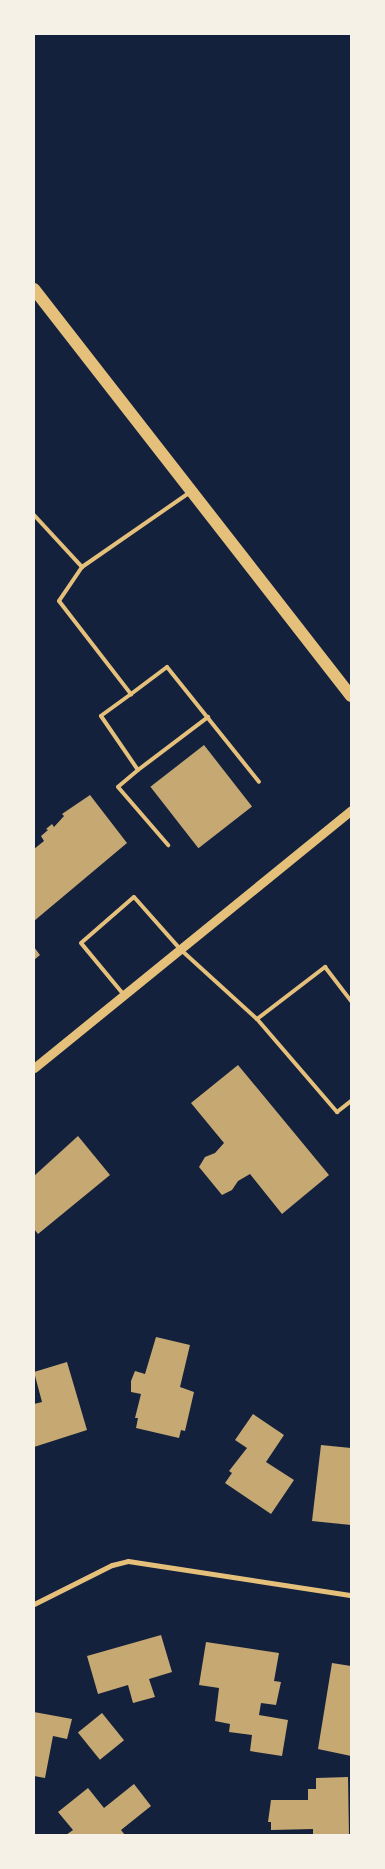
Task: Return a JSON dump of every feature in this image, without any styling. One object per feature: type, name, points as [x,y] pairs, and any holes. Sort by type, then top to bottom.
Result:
[{"type":"main road","points":[[34,289],[351,696]]},
{"type":"street","points":[[34,1068],[351,810]]},
{"type":"street","points":[[34,1604],[112,1564],[128,1561],[351,1595]]},
{"type":"lane","points":[[131,694],[59,601],[82,567],[191,492]]},
{"type":"lane","points":[[34,515],[82,567]]},
{"type":"lane","points":[[138,770],[101,716],[167,667],[259,782]]},
{"type":"lane","points":[[168,845],[118,787],[208,717]]},
{"type":"lane","points":[[124,995],[81,943],[134,897],[180,949],[257,1020],[337,1112],[351,1100]]},
{"type":"lane","points":[[257,1020],[324,967],[351,1001]]},
{"type":"building","points":[[204,745],[252,806],[198,848],[150,787]]},
{"type":"building","points":[[90,795],[127,843],[34,921],[34,849],[44,841],[41,836],[48,830],[46,829],[52,824],[54,827],[64,816],[62,814]]},
{"type":"building","points":[[34,947],[40,955],[34,960]]},
{"type":"building","points":[[238,1065],[329,1175],[282,1214],[250,1174],[238,1181],[232,1190],[222,1195],[199,1167],[205,1157],[215,1153],[224,1143],[191,1103]]},
{"type":"building","points":[[78,1136],[110,1175],[38,1234],[34,1229],[34,1176]]},
{"type":"building","points":[[156,1337],[190,1345],[180,1387],[194,1392],[185,1431],[181,1430],[179,1438],[136,1428],[138,1418],[135,1418],[141,1394],[131,1392],[131,1381],[135,1371],[145,1374]]},
{"type":"building","points":[[67,1362],[87,1430],[34,1447],[34,1404],[42,1402],[34,1372]]},
{"type":"building","points":[[253,1414],[284,1435],[266,1462],[294,1480],[271,1514],[225,1483],[232,1473],[229,1471],[247,1448],[235,1440]]},
{"type":"building","points":[[321,1445],[351,1448],[351,1525],[312,1521]]},
{"type":"building","points":[[161,1635],[172,1672],[149,1679],[155,1697],[133,1703],[128,1685],[98,1694],[87,1656]]},
{"type":"building","points":[[206,1642],[279,1653],[274,1681],[281,1682],[276,1705],[261,1703],[259,1715],[288,1720],[282,1756],[250,1751],[252,1735],[229,1732],[230,1724],[215,1721],[219,1688],[199,1685]]},
{"type":"building","points":[[332,1663],[351,1666],[351,1756],[318,1749]]},
{"type":"building","points":[[34,1712],[72,1719],[67,1739],[53,1736],[45,1778],[34,1776]]},
{"type":"building","points":[[102,1713],[124,1740],[100,1760],[78,1733]]},
{"type":"building","points":[[348,1777],[349,1835],[313,1835],[313,1829],[271,1830],[271,1822],[268,1822],[271,1800],[308,1800],[308,1789],[316,1789],[316,1778]]},
{"type":"building","points":[[134,1784],[151,1806],[121,1830],[125,1835],[66,1835],[73,1830],[58,1812],[88,1788],[104,1808]]}]
